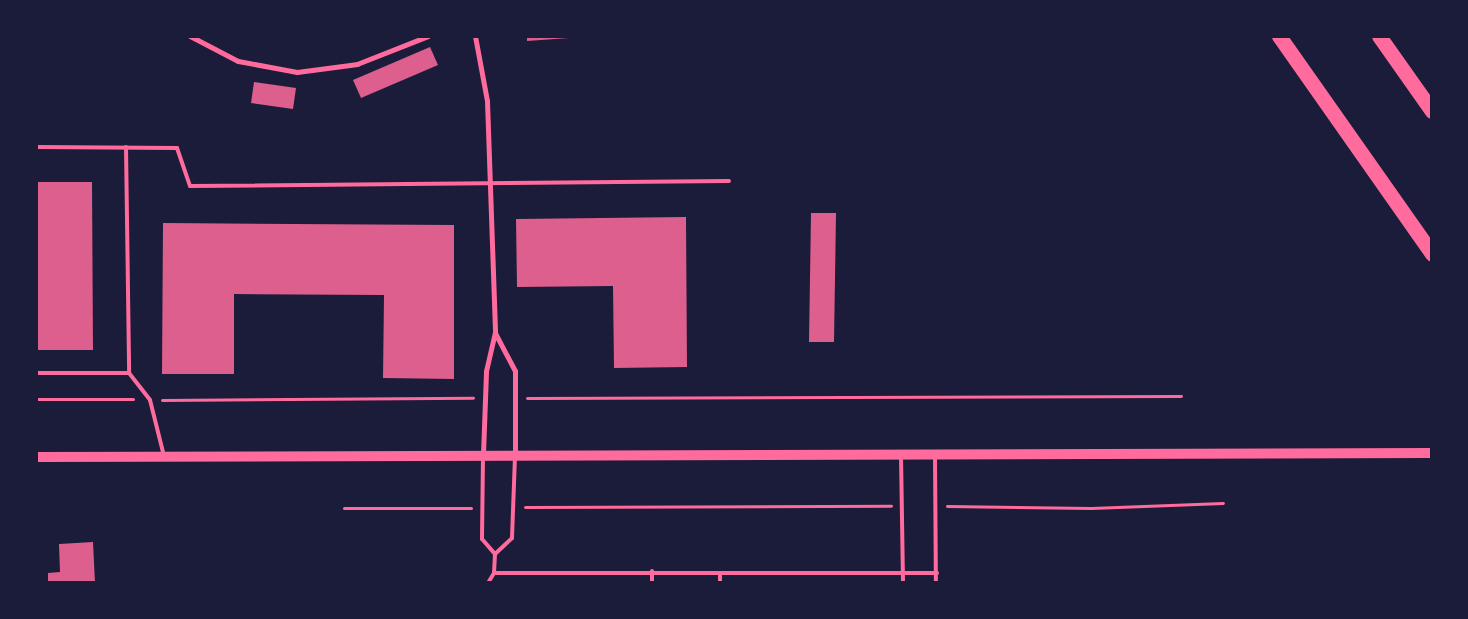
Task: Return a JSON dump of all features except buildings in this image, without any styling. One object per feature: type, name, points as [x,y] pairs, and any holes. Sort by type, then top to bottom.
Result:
[{"type":"highway","points":[[1279,36],[1432,254]]},
{"type":"highway","points":[[1380,36],[1432,111]]},
{"type":"main road","points":[[36,457],[483,454],[1432,453]]},
{"type":"street","points":[[190,36],[238,61],[297,72],[357,64],[428,36]]},
{"type":"street","points":[[475,36],[487,101],[495,333],[486,371],[483,454]]},
{"type":"street","points":[[495,333],[515,371],[515,454]]},
{"type":"lane","points":[[36,147],[177,148],[190,186],[729,181]]},
{"type":"lane","points":[[126,147],[129,373],[150,400],[164,456]]},
{"type":"lane","points":[[36,373],[129,373]]},
{"type":"lane","points":[[901,453],[903,583]]},
{"type":"lane","points":[[935,453],[936,583]]},
{"type":"lane","points":[[483,454],[482,539],[496,554]]},
{"type":"lane","points":[[488,583],[494,573],[496,554],[512,538],[515,454]]},
{"type":"lane","points":[[494,573],[652,571],[720,573],[936,573]]},
{"type":"lane","points":[[652,571],[652,583]]},
{"type":"lane","points":[[720,573],[720,583]]},
{"type":"path","points":[[532,398],[1181,396]]},
{"type":"path","points":[[36,399],[465,398]]},
{"type":"path","points":[[956,505],[1091,508],[1223,503]]},
{"type":"path","points":[[531,507],[892,506]]},
{"type":"path","points":[[344,508],[464,508]]}]
